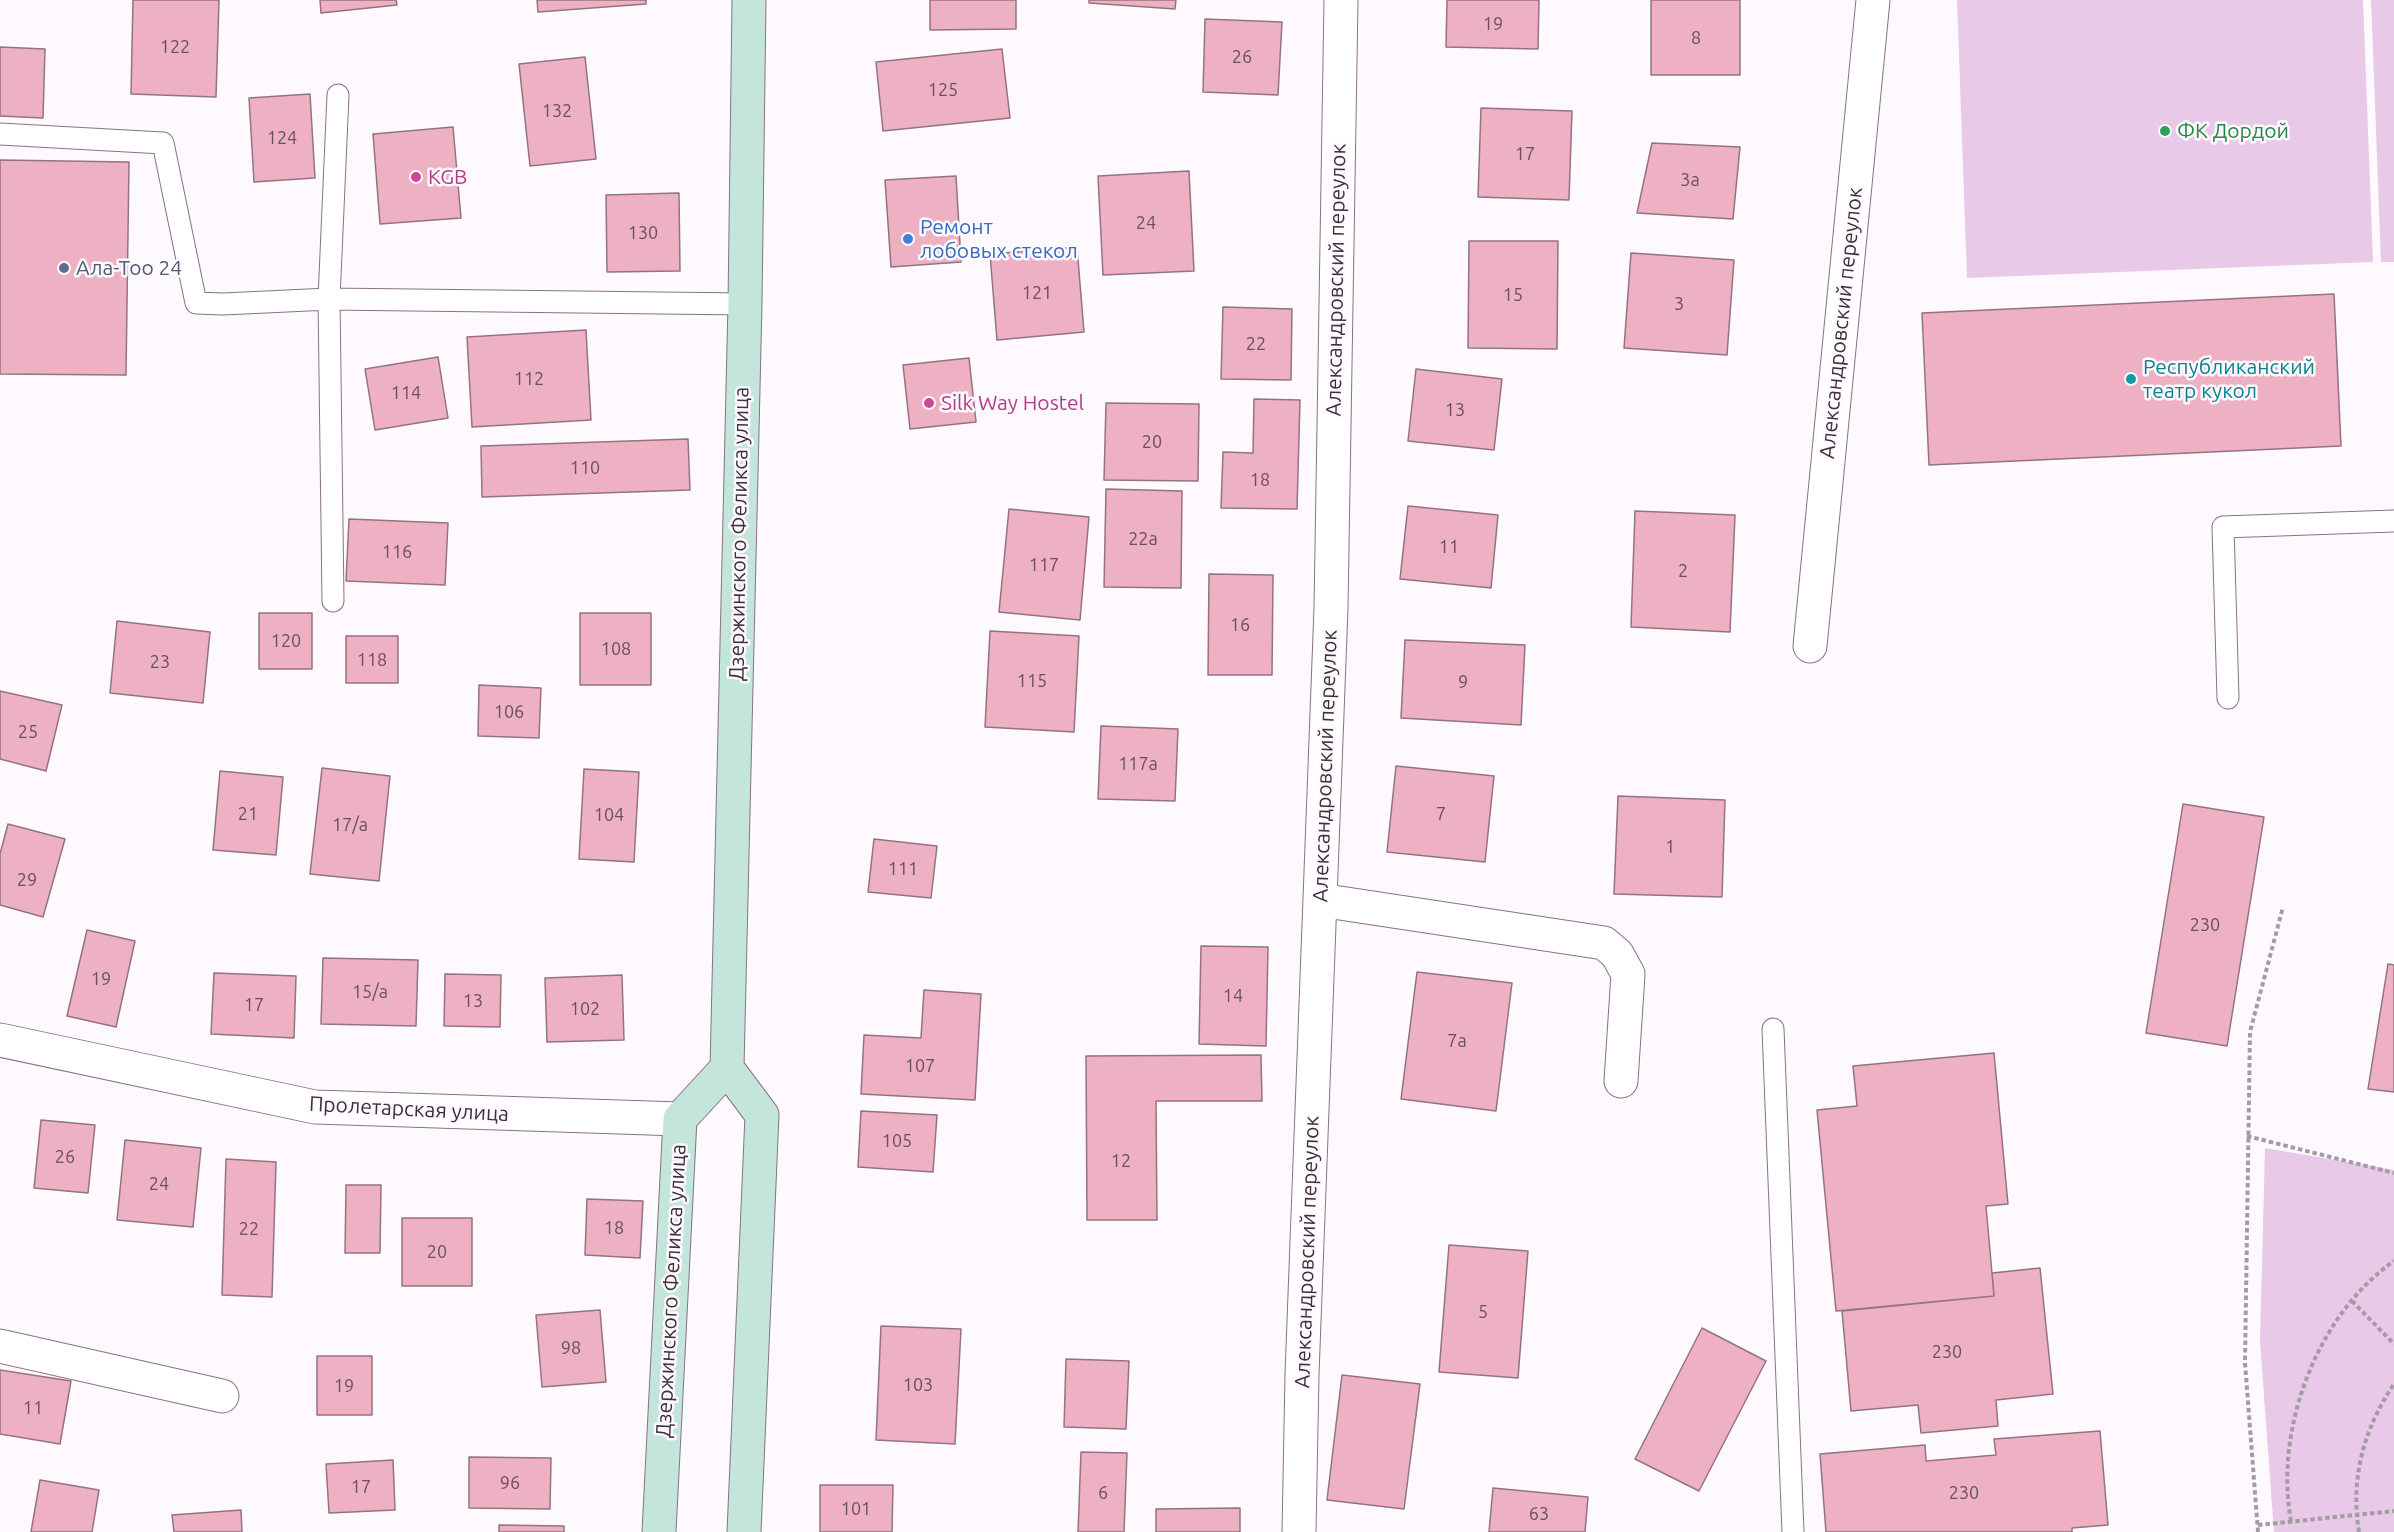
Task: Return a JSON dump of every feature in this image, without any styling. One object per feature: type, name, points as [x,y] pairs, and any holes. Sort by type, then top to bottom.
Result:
[{"type":"street","name":"Дзержинского Феликса улица","points":[[659,1532],[680,1119],[727,1068],[745,304],[749,0]]},
{"type":"street","name":"Александровский переулок","points":[[1299,1532],[1302,1374],[1331,608],[1341,0]]},
{"type":"street","name":"Александровский переулок","points":[[1810,646],[1873,0]]},
{"type":"street","points":[[1320,900],[1604,943],[1617,954],[1628,974],[1621,1081]]},
{"type":"street","name":"Пролетарская улица","points":[[0,1040],[315,1107],[680,1119]]},
{"type":"street","points":[[727,1068],[762,1115],[744,1532]]},
{"type":"street","points":[[0,1346],[222,1396]]},
{"type":"lane","points":[[333,601],[329,299],[338,95]]},
{"type":"lane","points":[[0,134],[163,143],[196,303],[223,304],[329,299],[745,304]]},
{"type":"lane","points":[[2228,698],[2223,527],[2394,521]]},
{"type":"lane","points":[[1773,1029],[1793,1532]]},
{"type":"path","points":[[2258,1532],[2245,1363],[2250,1032],[2283,907]]},
{"type":"path","points":[[2247,1136],[2394,1173]]},
{"type":"path","points":[[2291,1521],[2288,1504],[2288,1449],[2300,1396],[2320,1346],[2352,1300],[2394,1261]]},
{"type":"path","points":[[2352,1300],[2394,1344]]},
{"type":"path","points":[[2360,1532],[2356,1515],[2357,1478],[2365,1440],[2380,1404],[2394,1384]]},
{"type":"path","points":[[2258,1525],[2394,1511]]},
{"type":"shaded area","name":"ФК Дордой","points":[[1957,0],[2363,0],[2373,262],[1967,278]]},
{"type":"shaded area","points":[[2371,0],[2394,0],[2394,262],[2381,262]]},
{"type":"shaded area","points":[[2265,1148],[2394,1170],[2394,1532],[2274,1532],[2260,1341]]},
{"type":"building","points":[[133,0],[219,0],[216,97],[131,94]]},
{"type":"building","points":[[320,0],[396,0],[397,5],[321,13]]},
{"type":"building","points":[[537,0],[646,0],[646,4],[538,12]]},
{"type":"building","points":[[930,0],[1016,0],[1016,29],[930,30]]},
{"type":"building","points":[[1089,0],[1176,0],[1175,9],[1089,3]]},
{"type":"building","points":[[1447,0],[1539,0],[1538,49],[1446,47]]},
{"type":"building","points":[[1651,0],[1740,0],[1740,75],[1651,75]]},
{"type":"building","points":[[1205,19],[1282,22],[1278,95],[1203,92]]},
{"type":"building","points":[[0,47],[45,49],[43,118],[0,116]]},
{"type":"building","points":[[1002,49],[1010,118],[883,131],[876,62]]},
{"type":"building","points":[[585,57],[596,159],[530,166],[519,64]]},
{"type":"building","points":[[310,94],[315,178],[254,182],[249,98]]},
{"type":"building","points":[[1481,108],[1572,111],[1569,200],[1478,197]]},
{"type":"building","points":[[453,127],[461,218],[380,224],[373,134]]},
{"type":"building","points":[[1652,143],[1740,147],[1733,219],[1637,213]]},
{"type":"building","name":"Ала-Тоо 24","points":[[0,160],[129,162],[126,375],[0,374]]},
{"type":"building","points":[[1189,171],[1194,271],[1103,275],[1098,176]]},
{"type":"building","points":[[956,176],[961,262],[891,267],[885,180]]},
{"type":"building","points":[[679,193],[680,271],[607,272],[606,195]]},
{"type":"building","points":[[1469,241],[1558,241],[1557,349],[1468,348]]},
{"type":"building","points":[[1077,247],[1084,332],[997,340],[990,254]]},
{"type":"building","points":[[1631,253],[1734,260],[1727,355],[1624,348]]},
{"type":"building","name":"Республиканский театр кукол","points":[[2334,294],[2341,446],[1929,465],[1922,313]]},
{"type":"building","points":[[1223,307],[1292,309],[1291,380],[1221,379]]},
{"type":"building","points":[[586,330],[591,420],[472,427],[467,337]]},
{"type":"building","points":[[438,357],[448,418],[375,430],[365,369]]},
{"type":"building","points":[[969,358],[976,422],[910,429],[903,365]]},
{"type":"building","points":[[1416,369],[1502,379],[1494,450],[1408,441]]},
{"type":"building","points":[[1254,399],[1300,400],[1297,509],[1221,508],[1223,452],[1253,453]]},
{"type":"building","points":[[1106,403],[1199,404],[1198,481],[1104,480]]},
{"type":"building","points":[[688,439],[690,490],[482,497],[481,446]]},
{"type":"building","points":[[1106,489],[1182,491],[1181,588],[1104,587]]},
{"type":"building","points":[[1408,506],[1498,515],[1491,588],[1400,579]]},
{"type":"building","points":[[1009,509],[1089,517],[1080,620],[999,612]]},
{"type":"building","points":[[1635,511],[1735,515],[1730,632],[1631,627]]},
{"type":"building","points":[[349,519],[448,523],[445,585],[346,581]]},
{"type":"building","points":[[1209,574],[1273,575],[1272,675],[1208,675]]},
{"type":"building","points":[[259,613],[312,613],[312,669],[259,669]]},
{"type":"building","points":[[580,613],[651,613],[651,685],[580,685]]},
{"type":"building","points":[[117,621],[210,632],[203,703],[110,693]]},
{"type":"building","points":[[990,631],[1079,636],[1074,732],[985,727]]},
{"type":"building","points":[[346,636],[398,636],[398,683],[346,683]]},
{"type":"building","points":[[1405,640],[1525,645],[1521,725],[1401,718]]},
{"type":"building","points":[[479,685],[541,688],[539,738],[478,736]]},
{"type":"building","points":[[0,691],[62,705],[46,771],[0,759]]},
{"type":"building","points":[[1101,726],[1178,729],[1175,801],[1098,799]]},
{"type":"building","points":[[1396,766],[1494,776],[1485,862],[1387,852]]},
{"type":"building","points":[[322,768],[390,776],[379,881],[310,874]]},
{"type":"building","points":[[584,769],[639,772],[634,862],[579,859]]},
{"type":"building","points":[[220,771],[283,777],[276,855],[213,850]]},
{"type":"building","points":[[1618,796],[1725,800],[1722,897],[1614,894]]},
{"type":"building","points":[[2183,804],[2264,817],[2227,1046],[2146,1033]]},
{"type":"building","points":[[8,824],[65,839],[43,917],[0,905],[0,854]]},
{"type":"building","points":[[874,839],[937,846],[931,898],[868,892]]},
{"type":"building","points":[[87,930],[135,941],[116,1027],[67,1016]]},
{"type":"building","points":[[1201,946],[1268,947],[1266,1046],[1199,1044]]},
{"type":"building","points":[[323,958],[418,960],[416,1026],[321,1024]]},
{"type":"building","points":[[2388,964],[2394,965],[2394,1092],[2368,1089]]},
{"type":"building","points":[[1417,972],[1512,983],[1496,1111],[1401,1099]]},
{"type":"building","points":[[214,973],[296,976],[294,1038],[211,1034]]},
{"type":"building","points":[[445,974],[501,975],[500,1027],[444,1026]]},
{"type":"building","points":[[622,975],[624,1040],[547,1042],[545,978]]},
{"type":"building","points":[[924,990],[981,994],[975,1100],[861,1094],[864,1035],[921,1038]]},
{"type":"building","points":[[1994,1053],[2008,1204],[1986,1206],[1994,1296],[1836,1311],[1817,1110],[1857,1106],[1853,1066]]},
{"type":"building","points":[[1261,1055],[1262,1101],[1156,1101],[1157,1220],[1087,1220],[1086,1056]]},
{"type":"building","points":[[861,1111],[937,1115],[933,1172],[858,1167]]},
{"type":"building","points":[[41,1120],[95,1125],[88,1193],[34,1188]]},
{"type":"building","points":[[125,1140],[201,1148],[193,1227],[117,1220]]},
{"type":"building","points":[[226,1159],[276,1162],[272,1297],[222,1295]]},
{"type":"building","points":[[346,1185],[381,1185],[380,1253],[345,1253]]},
{"type":"building","points":[[587,1199],[643,1201],[640,1258],[585,1255]]},
{"type":"building","points":[[402,1218],[472,1218],[472,1286],[402,1286]]},
{"type":"building","points":[[1449,1245],[1528,1251],[1518,1378],[1439,1372]]},
{"type":"building","points":[[2040,1268],[2053,1394],[1996,1400],[1998,1426],[1921,1433],[1918,1405],[1851,1411],[1842,1311],[1994,1296],[1992,1273]]},
{"type":"building","points":[[600,1310],[606,1382],[542,1387],[536,1315]]},
{"type":"building","points":[[881,1326],[961,1329],[955,1444],[876,1440]]},
{"type":"building","points":[[1702,1328],[1766,1361],[1699,1491],[1635,1459]]},
{"type":"building","points":[[317,1356],[372,1356],[372,1415],[317,1415]]},
{"type":"building","points":[[1066,1359],[1129,1361],[1126,1429],[1064,1427]]},
{"type":"building","points":[[0,1370],[71,1381],[60,1444],[0,1434]]},
{"type":"building","points":[[1342,1375],[1420,1384],[1404,1509],[1327,1500]]},
{"type":"building","points":[[2100,1431],[2108,1525],[2072,1528],[2072,1532],[1826,1532],[1820,1454],[1925,1445],[1926,1461],[1996,1455],[1994,1439]]},
{"type":"building","points":[[1081,1452],[1127,1453],[1124,1532],[1078,1532]]},
{"type":"building","points":[[469,1457],[551,1458],[550,1509],[469,1508]]},
{"type":"building","points":[[393,1460],[395,1510],[329,1513],[326,1464]]},
{"type":"building","points":[[40,1480],[99,1490],[92,1532],[31,1532]]},
{"type":"building","points":[[820,1485],[893,1485],[892,1532],[820,1532]]},
{"type":"building","points":[[1493,1488],[1588,1497],[1585,1532],[1489,1532]]},
{"type":"building","points":[[1240,1508],[1240,1532],[1156,1532],[1156,1509]]},
{"type":"building","points":[[241,1510],[242,1532],[174,1532],[172,1515]]},
{"type":"building","points":[[499,1525],[564,1526],[564,1532],[499,1532]]},
{"type":"place","name":"ФК Дордой","points":[[2165,131]]},
{"type":"place","name":"KGB","points":[[416,177]]},
{"type":"place","name":"Ремонт лобовых стекол","points":[[908,239]]},
{"type":"place","name":"Ала-Тоо 24","points":[[64,268]]},
{"type":"place","name":"Республиканский театр кукол","points":[[2131,379]]},
{"type":"place","name":"Silk Way Hostel","points":[[929,403]]}]
